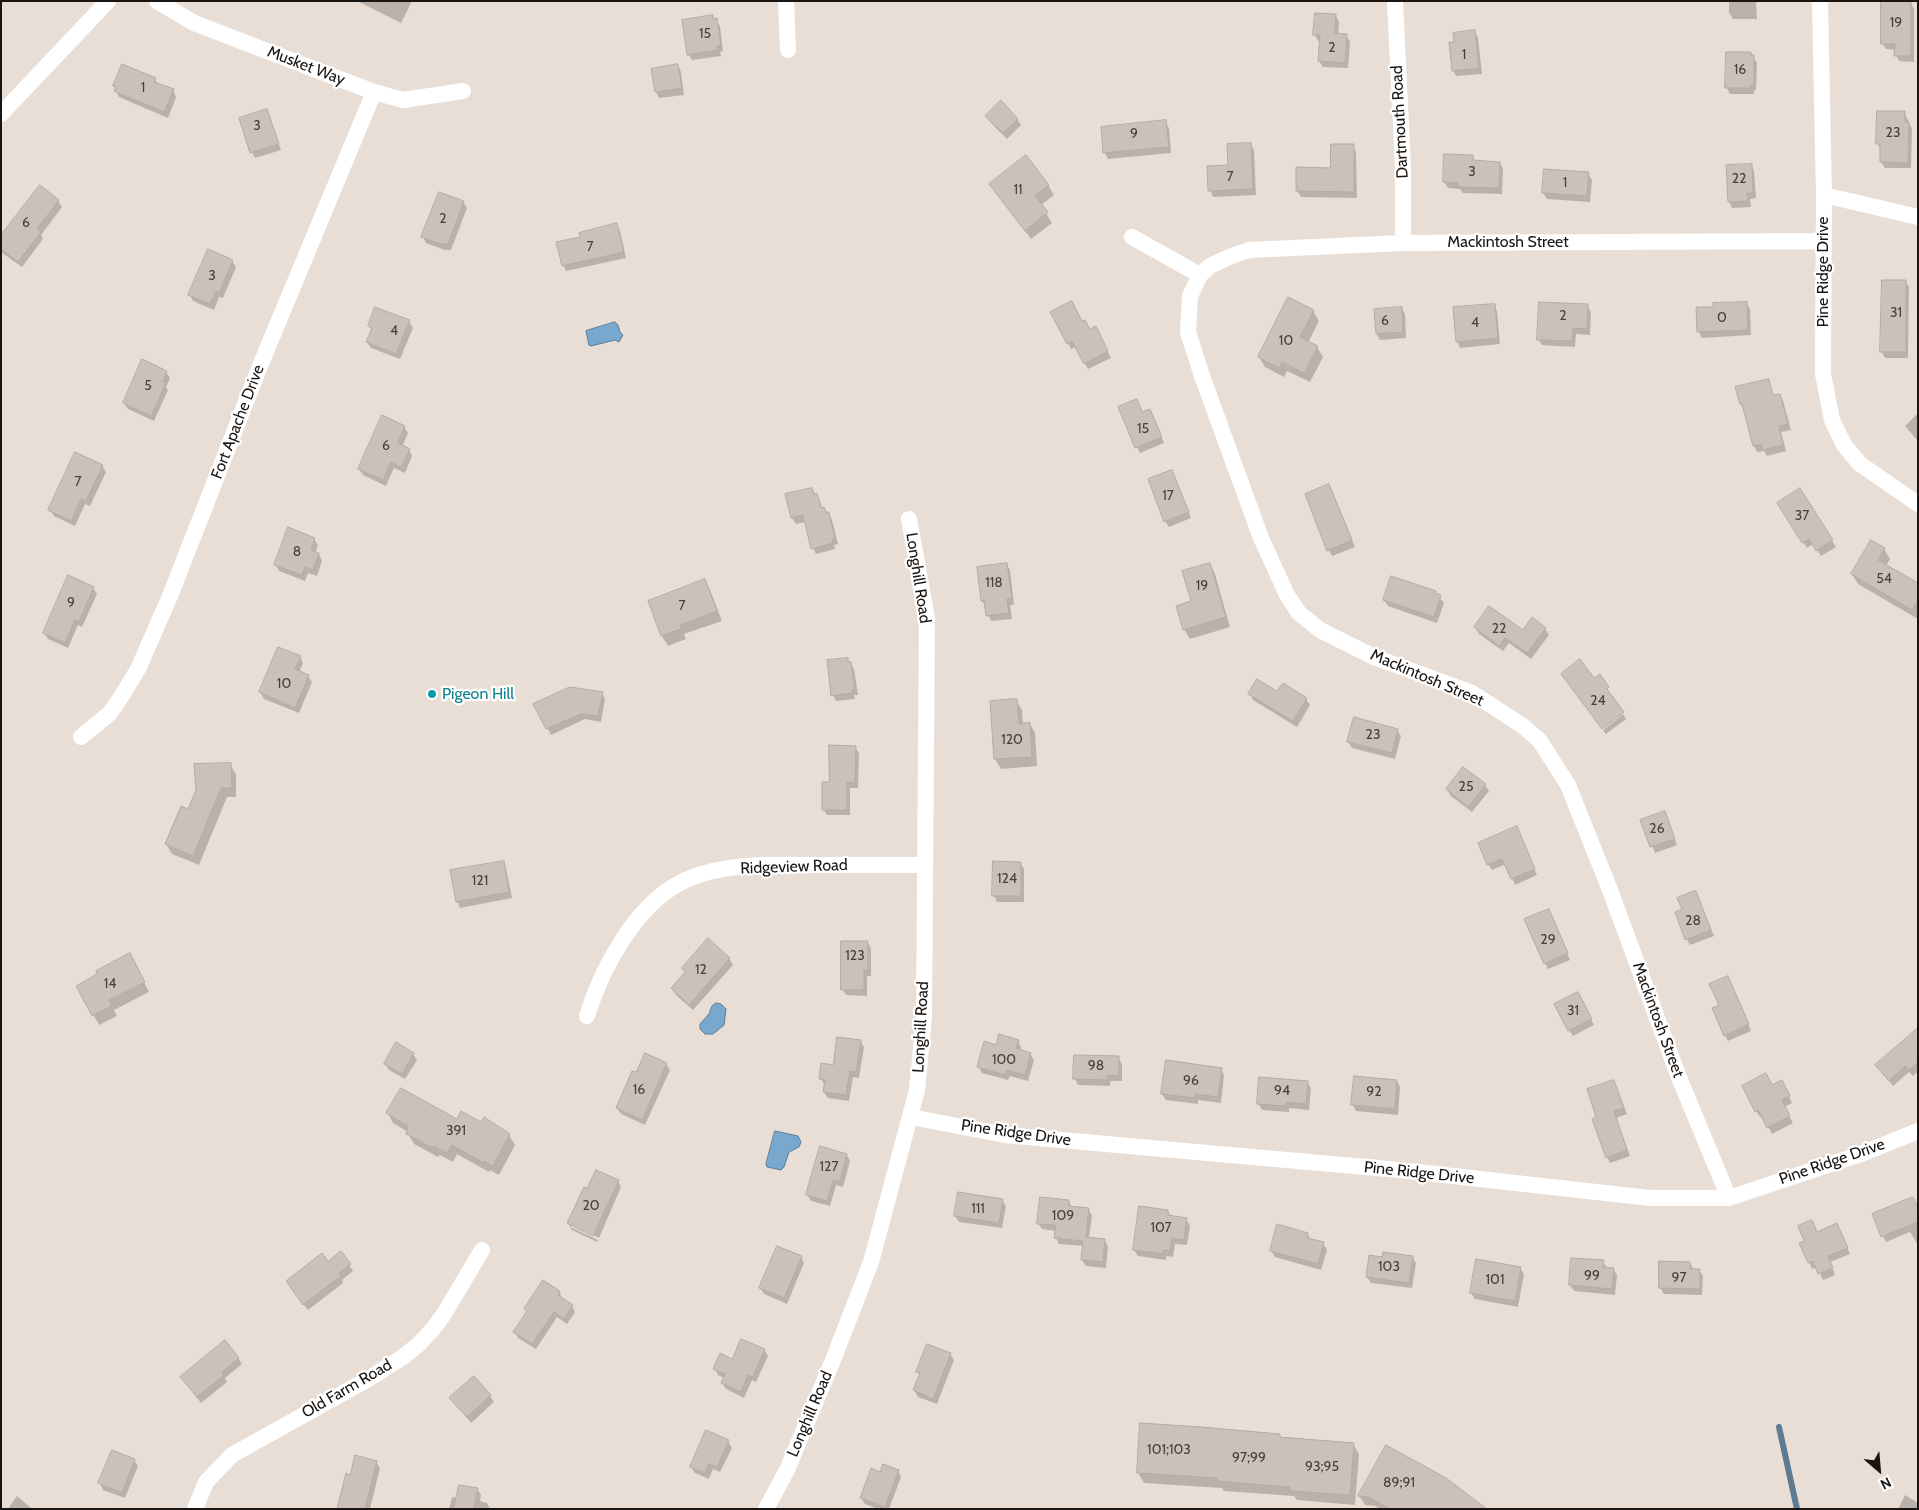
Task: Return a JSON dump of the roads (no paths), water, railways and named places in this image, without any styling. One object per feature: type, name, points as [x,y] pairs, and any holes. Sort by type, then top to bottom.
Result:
[{"type":"street","points":[[1,114],[108,1]]},
{"type":"street","name":"Musket Way","points":[[157,1],[194,23],[374,92],[403,100],[463,91]]},
{"type":"street","points":[[786,1],[788,50]]},
{"type":"street","name":"Dartmouth Road","points":[[1395,1],[1403,168],[1403,243]]},
{"type":"street","name":"Pine Ridge Drive","points":[[1820,1],[1824,196],[1823,374],[1832,420],[1844,445],[1860,464],[1918,504]]},
{"type":"street","name":"Fort Apache Drive","points":[[81,736],[110,713],[139,667],[170,596],[260,366],[374,92]]},
{"type":"street","points":[[1824,196],[1918,217]]},
{"type":"street","points":[[1132,237],[1200,275]]},
{"type":"street","name":"Mackintosh Street","points":[[1729,1198],[1678,1075],[1610,890],[1568,786],[1540,741],[1523,726],[1472,694],[1374,657],[1320,630],[1299,613],[1288,595],[1261,538],[1202,376],[1188,332],[1190,296],[1200,275],[1210,266],[1249,250],[1403,243],[1823,241]]},
{"type":"street","name":"Longhill Road","points":[[766,1509],[795,1452],[871,1262],[917,1090],[924,1016],[927,618],[909,519]]},
{"type":"street","name":"Ridgeview Road","points":[[587,1016],[605,973],[617,950],[635,923],[658,897],[686,880],[729,868],[765,864],[925,865]]},
{"type":"street","name":"Pine Ridge Drive","points":[[911,1117],[1005,1135],[1399,1170],[1650,1198],[1729,1198],[1861,1154],[1918,1131]]},
{"type":"street","name":"Old Farm Road","points":[[195,1509],[206,1482],[232,1455],[370,1378],[403,1357],[418,1344],[433,1329],[444,1314],[482,1250]]},
{"type":"water","points":[[615,322],[623,335],[619,342],[615,340],[589,345],[586,331]]},
{"type":"water","points":[[716,1003],[721,1004],[726,1009],[724,1025],[713,1034],[705,1034],[700,1029],[700,1024]]},
{"type":"water","points":[[775,1131],[798,1136],[801,1142],[799,1147],[789,1152],[784,1167],[781,1170],[767,1167],[766,1164]]},
{"type":"waterway","points":[[1779,1427],[1797,1509]]},
{"type":"place","name":"Pigeon Hill","points":[[432,694]]}]
